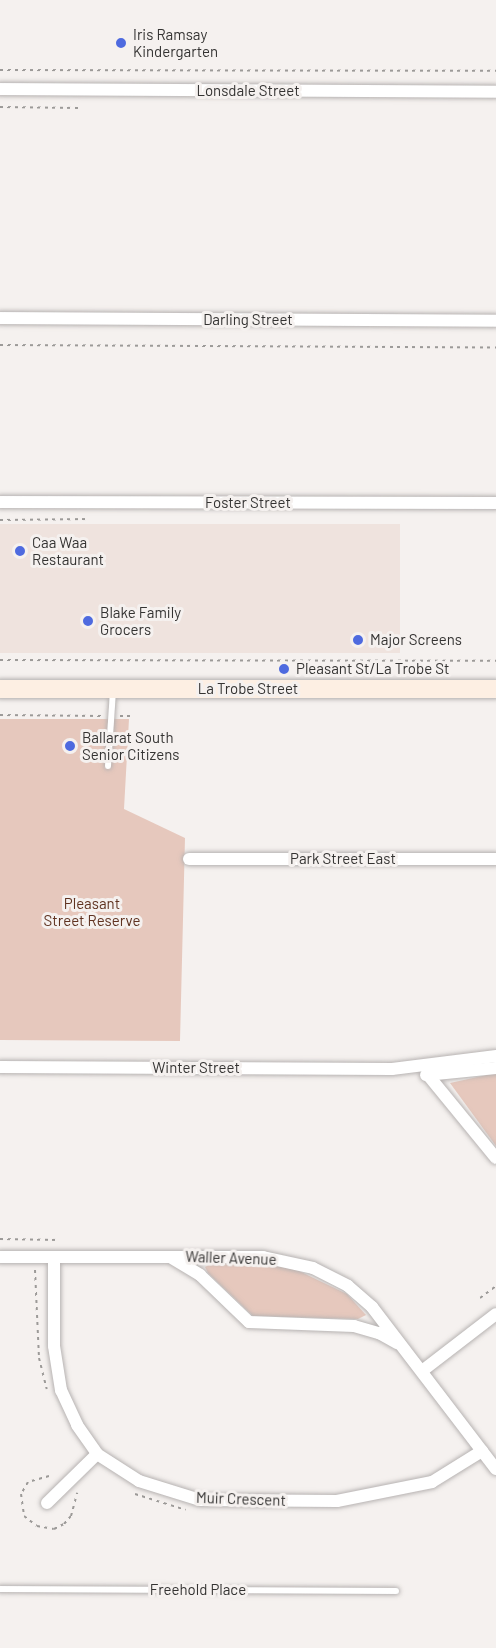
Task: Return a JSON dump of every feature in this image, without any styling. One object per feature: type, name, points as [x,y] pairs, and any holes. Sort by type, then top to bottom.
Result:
[{"type":"main road","name":"La Trobe Street","points":[[0,689],[496,688]]},
{"type":"street","name":"Lonsdale Street","points":[[0,89],[496,92]]},
{"type":"street","name":"Darling Street","points":[[0,318],[496,321]]},
{"type":"street","name":"Foster Street","points":[[0,502],[496,503]]},
{"type":"street","name":"Park Street East","points":[[189,859],[496,859]]},
{"type":"street","name":"Winter Street","points":[[0,1067],[392,1069],[496,1056]]},
{"type":"street","name":"Winter Street","points":[[392,1069],[428,1076],[496,1068]]},
{"type":"street","points":[[428,1076],[496,1158]]},
{"type":"street","name":"Waller Avenue","points":[[166,1256],[193,1269],[249,1322],[362,1327],[379,1332],[404,1350]]},
{"type":"street","name":"Waller Avenue","points":[[0,1257],[263,1257],[313,1268],[357,1293],[422,1371],[496,1468]]},
{"type":"street","name":"Muir Crescent","points":[[54,1258],[54,1346],[61,1390],[76,1425],[97,1454],[139,1481],[200,1500],[337,1501],[387,1494],[432,1482],[482,1451]]},
{"type":"street","points":[[422,1371],[496,1314]]},
{"type":"street","points":[[47,1503],[97,1454]]},
{"type":"lane","points":[[108,766],[113,690]]},
{"type":"lane","name":"Freehold Place","points":[[0,1589],[396,1591]]},
{"type":"path","points":[[0,70],[496,71]]},
{"type":"path","points":[[0,107],[78,108]]},
{"type":"path","points":[[0,345],[496,348]]},
{"type":"path","points":[[0,520],[90,519]]},
{"type":"path","points":[[0,660],[496,661]]},
{"type":"path","points":[[0,715],[133,716]]},
{"type":"path","points":[[0,1239],[59,1239]]},
{"type":"path","points":[[480,1298],[496,1286]]},
{"type":"shaded area","points":[[0,524],[400,524],[400,653],[0,653]]},
{"type":"green space","name":"Pleasant Street Reserve","points":[[0,719],[129,719],[124,809],[185,838],[180,1041],[0,1040]]},
{"type":"green space","points":[[496,1073],[496,1146],[450,1083]]},
{"type":"green space","points":[[213,1263],[273,1265],[297,1270],[347,1294],[366,1315],[358,1319],[253,1316],[208,1273],[205,1267]]},
{"type":"place","name":"Iris Ramsay Kindergarten","points":[[121,43]]},
{"type":"place","name":"Caa Waa Restaurant","points":[[20,551]]},
{"type":"place","name":"Blake Family Grocers","points":[[88,621]]},
{"type":"place","name":"Major Screens","points":[[358,640]]},
{"type":"place","name":"Pleasant St/La Trobe St","points":[[284,669]]},
{"type":"place","name":"Ballarat South Senior Citizens","points":[[70,746]]}]
